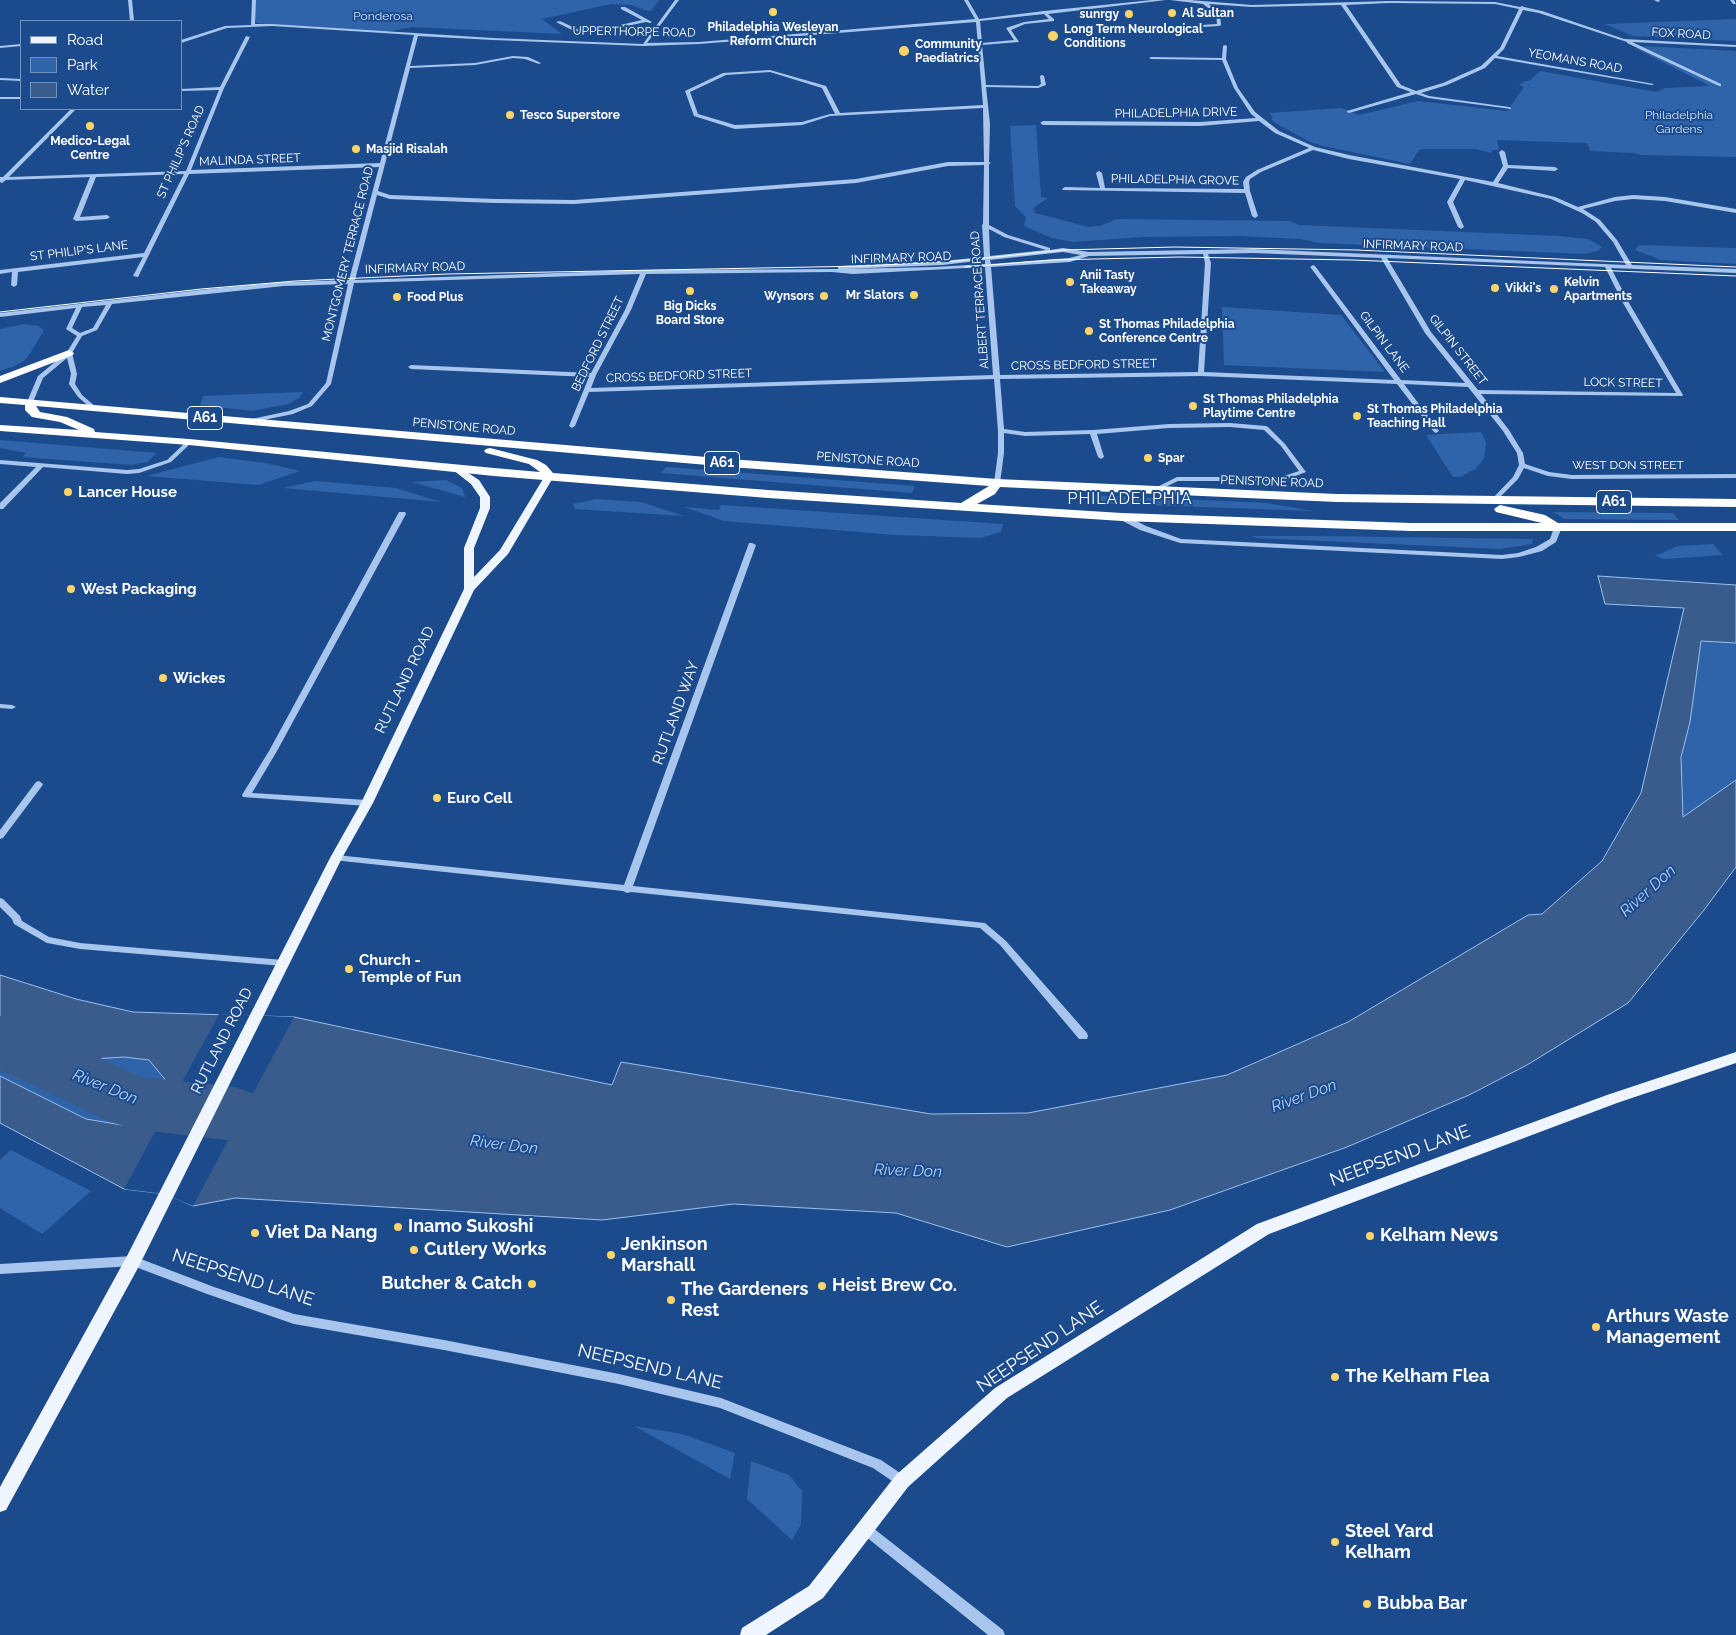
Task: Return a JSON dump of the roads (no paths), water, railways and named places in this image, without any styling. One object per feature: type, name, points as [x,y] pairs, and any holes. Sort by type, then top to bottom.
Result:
[{"type":"highway","points":[[0,380],[69,353]]},
{"type":"highway","name":"PENISTONE ROAD","points":[[0,400],[730,464],[997,483],[1153,491],[1451,501],[1736,503]]},
{"type":"highway","points":[[30,402],[30,410],[36,415],[64,420],[102,436]]},
{"type":"highway","name":"A61","points":[[0,428],[189,442],[456,468],[768,494],[1122,517],[1410,527],[1736,527]]},
{"type":"highway","points":[[448,439],[533,462],[542,467],[549,476]]},
{"type":"highway","points":[[961,507],[991,491],[997,483]]},
{"type":"highway","points":[[1451,501],[1516,511],[1541,518],[1558,527]]},
{"type":"main road","name":"RUTLAND ROAD","points":[[456,468],[476,482],[485,497],[485,508],[469,548],[469,589]]},
{"type":"main road","name":"RUTLAND ROAD","points":[[0,1504],[132,1261],[336,858],[367,803],[469,589],[504,552],[549,476]]},
{"type":"main road","name":"NEEPSEND LANE","points":[[902,1481],[1001,1393],[1263,1228],[1612,1099],[1736,1057]]},
{"type":"main road","points":[[749,1635],[816,1592],[902,1481]]},
{"type":"street","points":[[130,0],[132,20]]},
{"type":"street","points":[[253,25],[254,0]]},
{"type":"street","points":[[644,45],[677,0]]},
{"type":"street","points":[[966,0],[978,20]]},
{"type":"street","name":"UPPERTHORPE ROAD","points":[[182,42],[227,27],[253,25],[416,35],[644,45],[707,43],[978,20],[1164,0]]},
{"type":"street","points":[[1172,0],[1252,6],[1481,1],[1522,7],[1624,40],[1719,86]]},
{"type":"street","points":[[1732,0],[1735,3]]},
{"type":"street","points":[[1088,25],[1110,28],[1153,29],[1219,25],[1218,14],[1204,3]]},
{"type":"street","points":[[1343,4],[1399,86],[1439,99],[1509,108]]},
{"type":"street","points":[[1349,112],[1417,93],[1468,75],[1483,67],[1496,57],[1507,41],[1522,7]]},
{"type":"street","points":[[623,8],[658,26]]},
{"type":"street","points":[[981,44],[1017,41],[1008,29],[1024,23],[1052,20],[1044,12]]},
{"type":"street","points":[[558,22],[576,30],[594,32],[647,20]]},
{"type":"street","name":"ALBERT TERRACE ROAD","points":[[978,20],[985,86],[988,164],[985,225],[986,262],[992,303],[1001,431],[1001,454],[997,483]]},
{"type":"street","name":"MONTGOMERY TERRACE ROAD","points":[[244,422],[291,413],[310,405],[329,384],[351,281],[381,165],[409,68],[416,35]]},
{"type":"street","name":"ST PHILIP'S ROAD","points":[[136,276],[187,173],[222,88],[248,37]]},
{"type":"street","name":"FOX ROAD","points":[[1624,40],[1736,46]]},
{"type":"street","points":[[0,48],[20,45]]},
{"type":"street","points":[[1226,46],[1224,59],[1236,88],[1253,113],[1277,132],[1313,148],[1365,160],[1535,192],[1578,209],[1598,221],[1607,229],[1630,267]]},
{"type":"street","points":[[409,68],[475,64],[513,57],[526,58],[539,63]]},
{"type":"street","name":"YEOMANS ROAD","points":[[1496,57],[1652,84]]},
{"type":"street","points":[[1151,58],[1224,59]]},
{"type":"street","points":[[838,115],[824,87],[770,71],[725,74],[687,91],[696,115],[735,127],[802,123],[838,115],[986,106]]},
{"type":"street","points":[[985,86],[1038,87],[1044,85],[1042,76]]},
{"type":"street","points":[[0,79],[20,80]]},
{"type":"street","points":[[182,90],[222,88]]},
{"type":"street","points":[[0,98],[20,98]]},
{"type":"street","points":[[1,181],[73,110]]},
{"type":"street","points":[[1090,115],[1092,123]]},
{"type":"street","name":"PHILADELPHIA DRIVE","points":[[1042,123],[1200,124],[1260,119]]},
{"type":"street","name":"PHILADELPHIA GROVE","points":[[1255,216],[1246,182],[1252,174],[1313,148]]},
{"type":"street","points":[[1495,184],[1506,166],[1502,152]]},
{"type":"street","points":[[374,192],[390,197],[503,202],[574,202],[856,181],[948,164],[988,164]]},
{"type":"street","name":"MALINDA STREET","points":[[1,181],[381,165]]},
{"type":"street","points":[[1506,166],[1555,168]]},
{"type":"street","name":"PHILADELPHIA GROVE","points":[[1099,173],[1103,189]]},
{"type":"street","points":[[93,177],[76,218],[106,217]]},
{"type":"street","points":[[1461,227],[1450,202],[1463,178]]},
{"type":"street","name":"PHILADELPHIA GROVE","points":[[1065,189],[1247,191]]},
{"type":"street","points":[[1578,209],[1615,199],[1643,197],[1665,198],[1736,211]]},
{"type":"street","points":[[985,225],[1019,241],[1057,250]]},
{"type":"street","name":"INFIRMARY ROAD","points":[[986,262],[1057,250],[1089,254],[1205,252],[1382,256],[1736,271]]},
{"type":"street","points":[[1201,374],[1208,262],[1205,252]]},
{"type":"street","name":"INFIRMARY ROAD","points":[[0,316],[209,291],[351,281],[644,272],[832,270],[852,272],[986,262],[1070,260],[1089,254]]},
{"type":"street","name":"ST PHILIP'S LANE","points":[[0,272],[145,255]]},
{"type":"street","name":"GILPIN STREET","points":[[1382,256],[1428,333],[1514,443],[1520,453],[1522,465]]},
{"type":"street","name":"LOCK STREET","points":[[1476,392],[1680,395],[1626,304],[1607,265]]},
{"type":"street","name":"GILPIN LANE","points":[[1313,267],[1436,431]]},
{"type":"street","name":"ST PHILIP'S LANE","points":[[14,285],[15,270]]},
{"type":"street","name":"BEDFORD STREET","points":[[572,426],[593,375],[628,310],[644,272]]},
{"type":"street","points":[[30,402],[40,377],[69,353],[80,335],[95,330],[110,302]]},
{"type":"street","points":[[80,306],[70,329],[80,335]]},
{"type":"street","points":[[69,353],[74,374],[72,384],[80,396],[94,408]]},
{"type":"street","points":[[411,368],[593,375]]},
{"type":"street","name":"CROSS BEDFORD STREET","points":[[586,390],[998,377],[1201,374],[1402,384],[1470,385]]},
{"type":"street","points":[[1001,431],[1024,434],[1093,432],[1169,426],[1230,425],[1266,428],[1303,472],[1282,479],[1177,479],[1153,491]]},
{"type":"street","points":[[1093,432],[1101,457]]},
{"type":"street","points":[[0,462],[127,472],[139,471],[154,468],[169,461],[189,442]]},
{"type":"street","points":[[1492,502],[1511,484],[1522,465]]},
{"type":"street","name":"WEST DON STREET","points":[[1522,465],[1548,474],[1572,477],[1736,476]]},
{"type":"street","points":[[0,507],[41,466]]},
{"type":"street","points":[[367,803],[246,795],[273,751],[402,514]]},
{"type":"street","points":[[1122,517],[1143,528],[1180,541],[1502,558],[1539,549],[1553,540],[1558,527]]},
{"type":"street","name":"RUTLAND WAY","points":[[626,890],[752,545]]},
{"type":"street","points":[[0,706],[12,707]]},
{"type":"street","points":[[0,836],[40,784]]},
{"type":"street","points":[[336,858],[626,890],[982,925],[1003,944],[1083,1036]]},
{"type":"street","points":[[0,901],[17,918],[17,922],[47,940],[80,946],[283,963]]},
{"type":"street","points":[[0,1269],[132,1261]]},
{"type":"street","name":"NEEPSEND LANE","points":[[132,1261],[210,1291],[294,1319],[444,1344],[619,1378],[721,1403],[878,1464],[902,1481]]},
{"type":"street","points":[[864,1528],[998,1635]]},
{"type":"water","points":[[1598,576],[1736,585],[1736,643],[1701,641],[1690,722],[1681,757],[1683,817],[1736,780],[1736,867],[1704,910],[1628,1003],[1527,1065],[1469,1095],[1347,1147],[1170,1210],[1007,1247],[896,1213],[733,1204],[602,1220],[235,1198],[193,1206],[166,1194],[124,1189],[0,1123],[0,1076],[86,1119],[134,1127],[153,1110],[151,1097],[172,1088],[149,1060],[124,1057],[92,1059],[65,1054],[0,1029],[0,975],[76,999],[133,1012],[294,1017],[612,1085],[621,1062],[931,1114],[1028,1113],[1227,1075],[1348,1022],[1528,915],[1542,914],[1602,861],[1641,793],[1684,608],[1605,604]]},
{"type":"waterway","name":"River Don","points":[[0,1041],[132,1102],[234,1114]]},
{"type":"tram line","points":[[0,312],[201,289],[295,281],[447,274],[865,266],[956,261],[1063,250],[1175,247],[1357,250],[1736,267]]},
{"type":"tram line","points":[[965,267],[1052,260],[1179,257],[1353,260],[1736,276]]},
{"type":"place","name":"Philadelphia Wesleyan Reform Church","points":[[773,12]]},
{"type":"place","name":"Al Sultan","points":[[1172,13]]},
{"type":"place","name":"sunrgy","points":[[1129,14]]},
{"type":"place","name":"Long Term Neurological Conditions","points":[[1053,36]]},
{"type":"place","name":"Community Paediatrics","points":[[904,51]]},
{"type":"place","name":"Tesco Superstore","points":[[510,115]]},
{"type":"place","name":"Medico-Legal Centre","points":[[90,126]]},
{"type":"place","name":"Masjid Risalah","points":[[356,149]]},
{"type":"place","name":"Anii Tasty Takeaway","points":[[1070,282]]},
{"type":"place","name":"Vikki's","points":[[1495,288]]},
{"type":"place","name":"Kelvin Apartments","points":[[1554,289]]},
{"type":"place","name":"Big Dicks Board Store","points":[[690,291]]},
{"type":"place","name":"Mr Slators","points":[[914,295]]},
{"type":"place","name":"Wynsors","points":[[824,296]]},
{"type":"place","name":"Food Plus","points":[[397,297]]},
{"type":"place","name":"St Thomas Philadelphia Conference Centre","points":[[1089,331]]},
{"type":"place","name":"St Thomas Philadelphia Playtime Centre","points":[[1193,406]]},
{"type":"place","name":"St Thomas Philadelphia Teaching Hall","points":[[1357,416]]},
{"type":"place","name":"Spar","points":[[1148,458]]},
{"type":"place","name":"Lancer House","points":[[68,492]]},
{"type":"place","name":"West Packaging","points":[[71,589]]},
{"type":"place","name":"Wickes","points":[[163,678]]},
{"type":"place","name":"Euro Cell","points":[[437,798]]},
{"type":"place","name":"Church - Temple of Fun","points":[[349,969]]},
{"type":"place","name":"Inamo Sukoshi","points":[[398,1227]]},
{"type":"place","name":"Viet Da Nang","points":[[255,1233]]},
{"type":"place","name":"Kelham News","points":[[1370,1236]]},
{"type":"place","name":"Cutlery Works","points":[[414,1250]]},
{"type":"place","name":"Jenkinson Marshall","points":[[611,1255]]},
{"type":"place","name":"Butcher & Catch","points":[[532,1284]]},
{"type":"place","name":"Heist Brew Co.","points":[[822,1286]]},
{"type":"place","name":"The Gardeners Rest","points":[[671,1300]]},
{"type":"place","name":"Arthurs Waste Management","points":[[1596,1327]]},
{"type":"place","name":"The Kelham Flea","points":[[1335,1377]]},
{"type":"place","name":"Steel Yard Kelham","points":[[1335,1542]]},
{"type":"place","name":"Bubba Bar","points":[[1367,1604]]},
{"type":"district","name":"PHILADELPHIA","points":[[1130,499]]},
{"type":"park label","name":"Ponderosa","points":[[383,16]]},
{"type":"park label","name":"Philadelphia Gardens","points":[[1679,122]]}]
